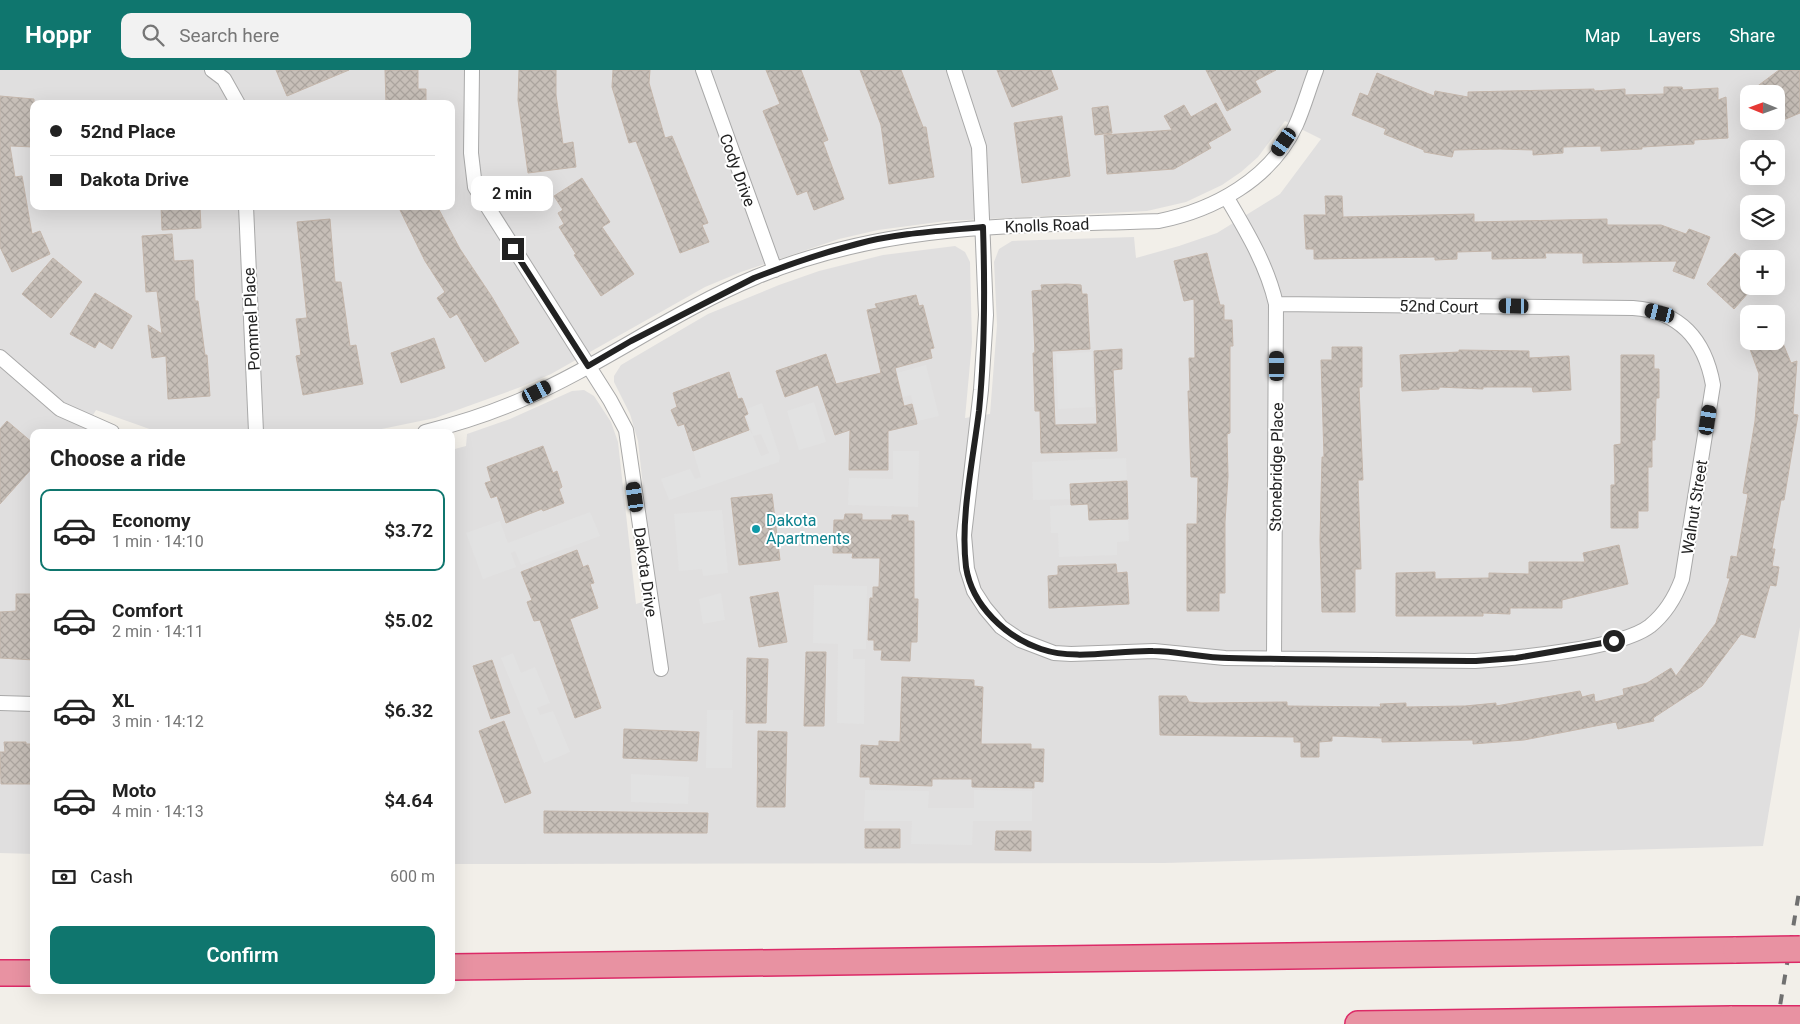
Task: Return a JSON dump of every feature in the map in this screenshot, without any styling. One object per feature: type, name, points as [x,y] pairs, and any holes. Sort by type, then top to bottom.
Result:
[{"type":"highway","points":[[455,967],[1800,949]]},
{"type":"highway","points":[[0,973],[30,973]]},
{"type":"highway","points":[[1358,1024],[1800,1018]]},
{"type":"street","points":[[212,70],[224,79],[236,100]]},
{"type":"street","name":"Dakota Drive","points":[[472,70],[471,153],[475,186],[626,430],[631,452],[649,600],[661,668]]},
{"type":"street","name":"Cody Drive","points":[[703,70],[775,270]]},
{"type":"street","name":"Walnut Street","points":[[954,70],[979,147],[986,315],[981,390],[964,535],[967,569],[974,590],[985,608],[1001,627],[1020,640],[1054,653],[1071,654],[1154,650],[1225,658],[1476,661],[1516,658],[1633,636],[1664,614],[1675,597],[1684,571],[1713,384],[1709,366],[1702,349],[1691,333],[1676,321],[1660,313],[1632,308]]},
{"type":"street","name":"Knolls Road","points":[[434,429],[521,400],[754,278],[858,244],[903,235],[983,227],[1159,221],[1184,216],[1226,198],[1262,171],[1295,126],[1316,70]]},
{"type":"street","name":"Stonebridge Place","points":[[1226,198],[1258,251],[1271,281],[1276,304],[1274,659]]},
{"type":"street","name":"Pommel Place","points":[[246,210],[256,429]]},
{"type":"street","name":"52nd Court","points":[[1276,304],[1632,308]]},
{"type":"street","points":[[3,366],[60,409],[105,429]]},
{"type":"street","points":[[0,704],[30,704]]},
{"type":"shaded area","points":[[0,70],[1800,70],[1800,627],[1763,846],[1165,863],[455,864],[455,449],[466,446],[467,434],[510,419],[572,391],[584,390],[594,396],[611,422],[618,442],[636,604],[649,600],[653,578],[638,441],[630,414],[614,382],[614,376],[621,365],[708,314],[779,285],[819,271],[883,255],[955,246],[965,252],[970,262],[972,342],[965,418],[990,414],[997,325],[994,262],[999,249],[1012,241],[1134,237],[1136,258],[1217,233],[1280,194],[1321,139],[1285,121],[1258,157],[1241,172],[1222,185],[1186,202],[1147,211],[946,221],[878,230],[839,239],[741,272],[705,287],[551,374],[435,418],[382,429],[150,429],[96,410],[85,429],[30,429],[30,854],[0,853]]},
{"type":"shaded area","points":[[1092,352],[1094,407],[1058,409],[1056,354]]},
{"type":"shaded area","points":[[926,365],[939,416],[918,421],[911,395],[903,397],[897,373]]},
{"type":"shaded area","points":[[814,402],[826,442],[799,450],[787,411]]},
{"type":"shaded area","points":[[762,403],[780,457],[779,462],[669,500],[661,479],[690,469],[695,479],[701,477],[693,451],[749,430],[753,435],[744,410]],"holes":[[[761,434],[769,453],[761,456],[753,436]]]},
{"type":"shaded area","points":[[893,451],[919,451],[918,507],[848,505],[849,478],[893,479]]},
{"type":"shaded area","points":[[1126,458],[1127,481],[1070,484],[1071,499],[1033,500],[1032,462]]},
{"type":"shaded area","points":[[1088,504],[1089,520],[1128,519],[1129,541],[1117,542],[1117,555],[1059,557],[1058,533],[1051,533],[1050,506]]},
{"type":"shaded area","points":[[722,510],[728,573],[703,576],[702,569],[679,571],[674,514]]},
{"type":"shaded area","points":[[590,512],[600,536],[521,565],[515,551],[511,553],[516,567],[483,579],[466,533],[500,521],[508,543]]},
{"type":"shaded area","points":[[814,585],[867,586],[866,649],[853,649],[853,659],[865,659],[864,724],[837,723],[838,644],[813,643]]},
{"type":"shaded area","points":[[721,593],[725,620],[703,624],[699,599]]},
{"type":"shaded area","points":[[513,653],[521,673],[535,667],[550,703],[537,708],[540,715],[553,711],[570,752],[544,763],[501,658]]},
{"type":"shaded area","points":[[707,710],[733,710],[732,768],[706,768]]},
{"type":"shaded area","points":[[631,774],[689,777],[688,804],[631,802]]},
{"type":"shaded area","points":[[865,790],[929,791],[928,808],[974,808],[974,790],[1032,791],[1032,821],[973,821],[972,845],[911,844],[912,821],[864,821]]},
{"type":"building","points":[[276,70],[349,70],[287,96]]},
{"type":"building","points":[[385,70],[418,70],[418,89],[426,89],[426,100],[386,100]]},
{"type":"building","points":[[519,70],[556,70],[556,95],[563,144],[573,142],[576,167],[528,173],[518,100]]},
{"type":"building","points":[[613,70],[650,70],[649,83],[665,138],[672,136],[708,223],[702,225],[709,242],[680,253],[636,141],[629,143],[612,87]]},
{"type":"building","points":[[766,70],[801,70],[828,140],[823,142],[844,199],[814,210],[807,191],[797,195],[763,111],[780,104]]},
{"type":"building","points":[[860,70],[901,70],[923,127],[926,127],[934,177],[889,184],[881,125]]},
{"type":"building","points":[[997,70],[1051,70],[1058,89],[1012,107]]},
{"type":"building","points":[[1206,70],[1276,70],[1255,81],[1261,92],[1227,111]]},
{"type":"building","points":[[1779,70],[1800,70],[1800,113],[1785,119],[1785,85],[1759,85]]},
{"type":"building","points":[[1377,73],[1434,96],[1435,91],[1468,97],[1468,92],[1625,89],[1625,95],[1664,94],[1664,87],[1682,87],[1683,90],[1718,88],[1718,100],[1726,97],[1728,138],[1694,140],[1694,144],[1642,147],[1642,149],[1601,151],[1601,146],[1563,147],[1563,153],[1533,155],[1533,150],[1500,149],[1454,150],[1452,157],[1424,152],[1424,150],[1384,134],[1386,129],[1352,115],[1360,93],[1368,96]]},
{"type":"building","points":[[0,96],[34,99],[30,100],[30,147],[10,146],[15,177],[22,176],[32,234],[40,231],[50,254],[12,272],[0,247]]},
{"type":"building","points":[[1216,103],[1231,130],[1208,143],[1211,148],[1174,169],[1107,174],[1104,135],[1172,130],[1164,116],[1184,105],[1191,117]]},
{"type":"building","points":[[1108,106],[1112,133],[1095,135],[1092,108]]},
{"type":"building","points":[[1062,116],[1070,176],[1022,183],[1014,123]]},
{"type":"building","points":[[582,178],[610,222],[602,227],[634,274],[601,296],[574,255],[576,254],[559,227],[564,224],[558,213],[563,210],[554,196]]},
{"type":"building","points":[[1325,196],[1342,196],[1343,217],[1474,214],[1474,222],[1607,219],[1607,225],[1661,225],[1686,234],[1689,229],[1710,237],[1694,279],[1673,271],[1677,261],[1583,263],[1583,253],[1545,253],[1546,258],[1492,259],[1492,251],[1457,252],[1457,259],[1435,260],[1435,257],[1314,259],[1314,249],[1306,249],[1304,215],[1326,215]]},
{"type":"building","points":[[161,210],[200,210],[201,228],[162,230]]},
{"type":"building","points":[[400,210],[439,210],[460,249],[492,297],[519,343],[485,362],[457,314],[450,318],[437,298],[445,292],[425,261]]},
{"type":"building","points":[[330,219],[335,282],[341,282],[350,346],[356,345],[363,384],[303,395],[296,356],[301,355],[296,319],[307,318],[297,222]]},
{"type":"building","points":[[172,234],[174,261],[193,260],[195,301],[198,301],[205,355],[207,355],[210,396],[168,399],[166,356],[152,358],[148,325],[162,334],[157,291],[146,292],[142,236]]},
{"type":"building","points":[[1207,253],[1220,305],[1224,305],[1224,320],[1232,320],[1233,346],[1230,346],[1230,433],[1227,434],[1228,477],[1225,522],[1225,593],[1219,593],[1219,611],[1187,611],[1187,524],[1197,524],[1198,477],[1191,477],[1188,391],[1190,391],[1189,358],[1195,358],[1194,299],[1184,301],[1174,261]]},
{"type":"building","points":[[1735,253],[1740,258],[1740,295],[1746,295],[1734,309],[1707,284]]},
{"type":"building","points":[[53,258],[82,282],[51,318],[22,294]]},
{"type":"building","points":[[1041,285],[1081,285],[1082,294],[1087,294],[1090,349],[1052,351],[1055,425],[1097,424],[1094,351],[1122,349],[1122,369],[1113,370],[1117,451],[1041,453],[1040,411],[1035,411],[1032,291],[1042,290]]},
{"type":"building","points":[[95,293],[132,316],[112,349],[99,341],[95,348],[70,334]]},
{"type":"building","points":[[916,295],[919,306],[923,305],[934,348],[930,349],[932,358],[895,368],[904,406],[912,404],[917,424],[888,431],[888,470],[849,470],[850,430],[835,435],[818,385],[785,397],[776,371],[826,354],[836,384],[881,373],[867,310],[877,308],[875,304]]},
{"type":"building","points":[[434,338],[445,368],[401,383],[391,353]]},
{"type":"building","points":[[1332,347],[1362,347],[1362,387],[1359,387],[1363,480],[1358,480],[1361,569],[1355,569],[1355,612],[1322,612],[1320,540],[1322,457],[1324,457],[1321,360],[1332,360]]},
{"type":"building","points":[[1785,348],[1791,363],[1797,361],[1793,414],[1798,415],[1784,500],[1781,500],[1772,549],[1775,549],[1772,566],[1779,567],[1776,586],[1770,585],[1755,638],[1741,634],[1702,686],[1653,718],[1654,721],[1618,729],[1616,722],[1524,740],[1473,744],[1473,740],[1382,742],[1382,738],[1332,736],[1332,741],[1319,742],[1319,757],[1301,757],[1301,742],[1294,742],[1294,737],[1160,735],[1159,696],[1186,696],[1189,702],[1201,703],[1287,702],[1287,706],[1381,707],[1380,704],[1406,703],[1406,707],[1465,706],[1496,703],[1496,706],[1580,691],[1582,697],[1594,694],[1595,702],[1624,695],[1623,689],[1647,683],[1671,668],[1676,676],[1716,623],[1730,578],[1727,578],[1731,556],[1737,557],[1748,494],[1743,493],[1755,421],[1759,374],[1750,350],[1785,350]]},
{"type":"building","points":[[1459,350],[1529,351],[1529,358],[1569,356],[1571,390],[1533,392],[1532,387],[1483,387],[1483,389],[1439,387],[1439,389],[1402,391],[1400,355],[1459,352]]},
{"type":"building","points":[[1621,355],[1654,355],[1654,369],[1659,369],[1659,398],[1656,398],[1655,440],[1652,440],[1652,467],[1648,467],[1648,511],[1638,511],[1638,528],[1611,528],[1611,485],[1615,485],[1614,445],[1621,444]]},
{"type":"building","points":[[729,372],[738,399],[742,398],[748,414],[744,416],[749,430],[693,451],[684,424],[678,426],[671,410],[677,407],[673,393]]},
{"type":"building","points":[[7,421],[30,441],[30,470],[0,504],[0,429]]},
{"type":"building","points":[[543,446],[553,473],[557,471],[562,487],[559,489],[564,503],[506,523],[497,496],[491,498],[485,483],[491,481],[487,467]]},
{"type":"building","points":[[1127,481],[1128,519],[1089,520],[1088,504],[1071,505],[1070,484]]},
{"type":"building","name":"Dakota Apartments","points":[[772,494],[780,560],[739,565],[731,498]]},
{"type":"building","points":[[845,514],[862,514],[862,520],[892,520],[892,515],[908,515],[908,521],[914,521],[914,599],[918,599],[917,642],[911,642],[910,661],[881,660],[882,650],[874,650],[874,640],[868,640],[870,598],[873,598],[873,587],[879,587],[880,558],[852,558],[853,553],[833,553],[834,520],[844,520]]},
{"type":"building","points":[[1619,545],[1628,584],[1562,600],[1562,608],[1510,608],[1510,614],[1483,613],[1483,616],[1396,616],[1396,573],[1435,572],[1435,579],[1489,578],[1489,573],[1529,574],[1529,562],[1585,562],[1583,553]]},
{"type":"building","points":[[577,550],[583,567],[588,565],[594,583],[590,584],[598,608],[570,619],[601,708],[575,718],[540,620],[534,621],[527,602],[532,600],[521,572]]},
{"type":"building","points":[[1116,564],[1117,573],[1127,572],[1129,604],[1049,608],[1048,576],[1058,575],[1058,566]]},
{"type":"building","points":[[778,592],[787,642],[759,647],[750,597]]},
{"type":"building","points":[[16,594],[30,594],[30,660],[0,658],[0,612],[16,611]]},
{"type":"building","points":[[806,652],[826,652],[824,726],[804,726]]},
{"type":"building","points":[[747,658],[768,659],[766,723],[746,723]]},
{"type":"building","points":[[492,660],[510,713],[491,719],[473,666]]},
{"type":"building","points":[[902,677],[974,680],[974,686],[983,687],[981,744],[1031,744],[1031,749],[1044,749],[1043,782],[1034,781],[1034,788],[972,787],[972,779],[932,779],[932,786],[870,784],[870,777],[860,777],[861,745],[879,746],[879,741],[900,742]]},
{"type":"building","points":[[504,721],[531,793],[505,803],[479,731]]},
{"type":"building","points":[[624,729],[699,732],[697,761],[623,758]]},
{"type":"building","points":[[758,731],[787,732],[785,807],[757,807]]},
{"type":"building","points":[[4,742],[26,742],[26,744],[30,744],[30,784],[1,784],[0,752],[5,752]]},
{"type":"building","points":[[544,811],[708,813],[707,833],[544,833]]},
{"type":"building","points":[[865,829],[900,829],[900,848],[865,848]]},
{"type":"building","points":[[996,831],[1031,831],[1031,851],[995,850]]},
{"type":"railway","points":[[1777,1024],[1800,886]]},
{"type":"place","name":"Dakota Apartments","points":[[756,529]]},
{"type":"route","points":[[513,249],[588,366],[631,341],[754,278],[775,270],[858,244],[903,235],[983,227],[986,315],[981,390],[964,535],[967,569],[974,590],[985,608],[1001,627],[1020,640],[1041,649],[1054,653],[1071,654],[1154,650],[1225,658],[1476,661],[1516,658],[1614,641]]}]
